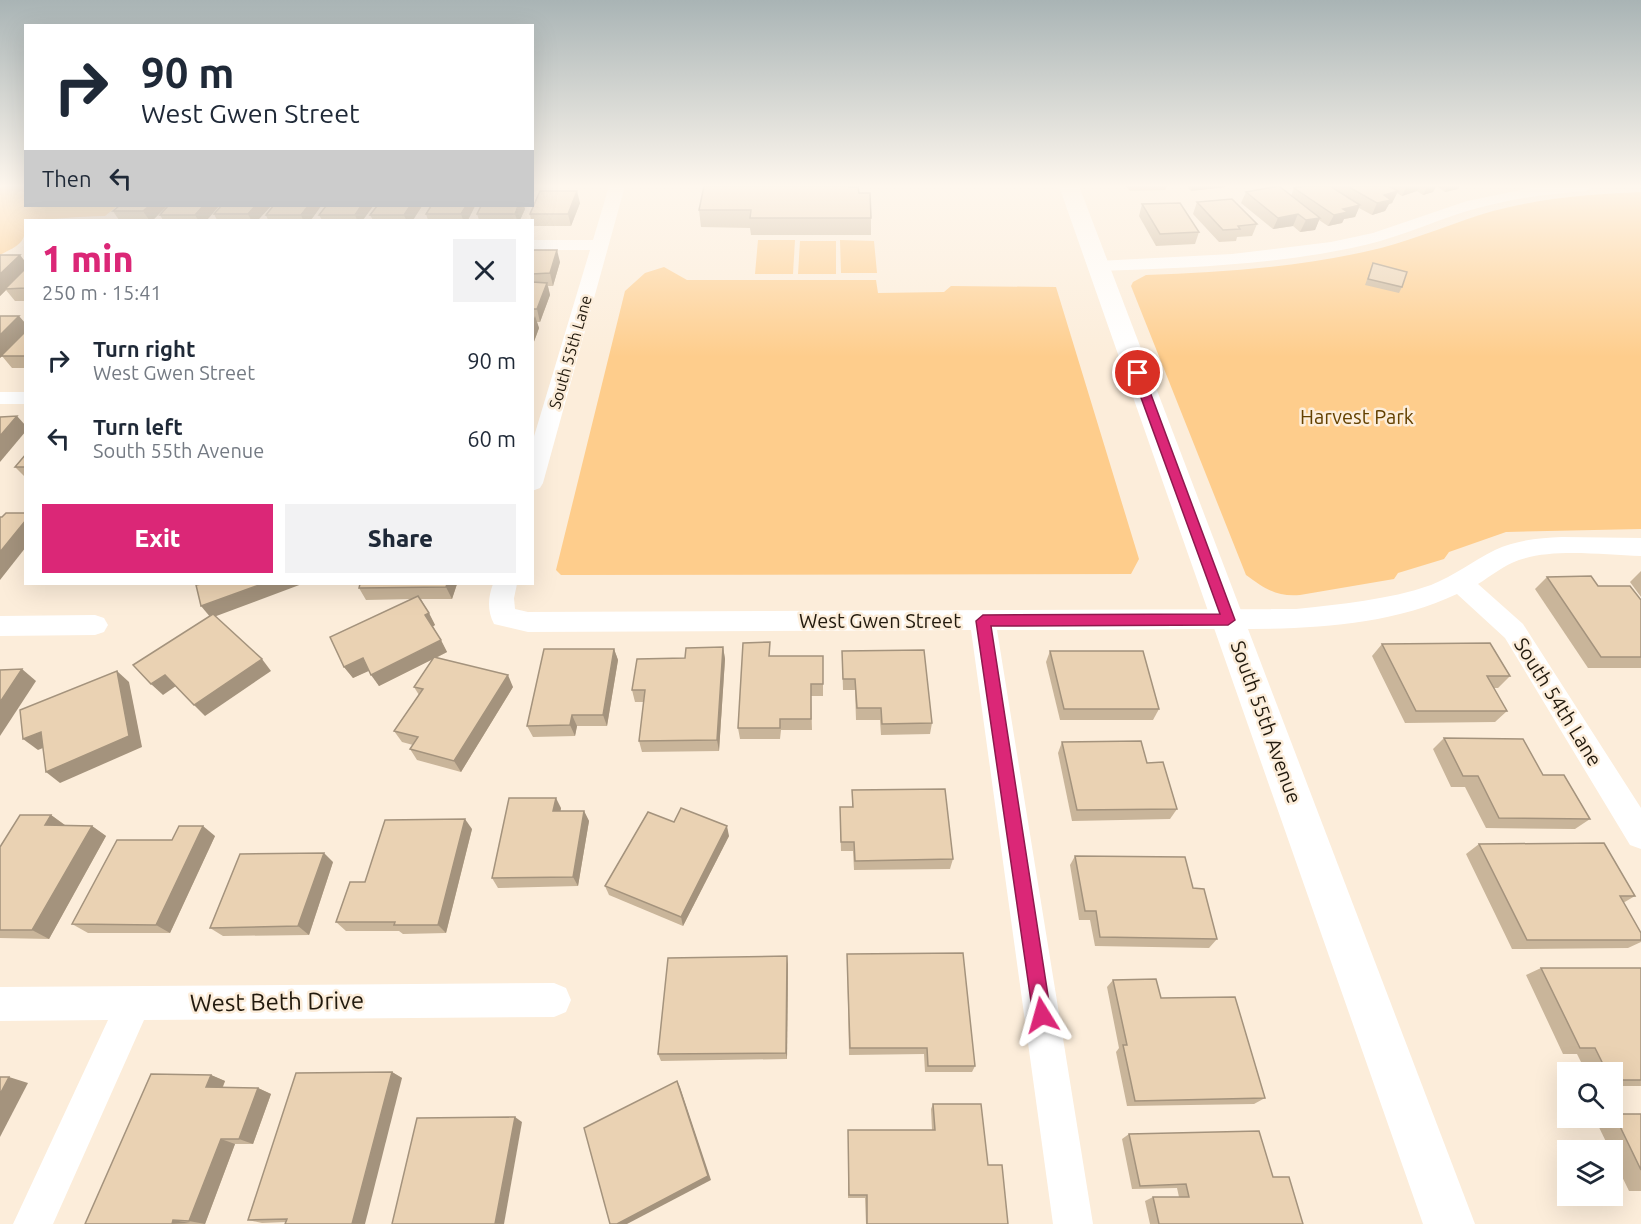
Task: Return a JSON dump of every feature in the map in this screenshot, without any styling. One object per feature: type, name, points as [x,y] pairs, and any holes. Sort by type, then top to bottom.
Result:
[{"type":"street","name":"South 55th Avenue","points":[[1090,243],[1449,1224]]},
{"type":"street","points":[[1098,266],[1229,261],[1323,249],[1347,243]]},
{"type":"street","points":[[534,245],[601,245]]},
{"type":"street","name":"South 55th Lane","points":[[534,476],[601,245]]},
{"type":"street","points":[[0,398],[24,398]]},
{"type":"street","name":"West Gwen Street","points":[[504,585],[501,598],[503,617],[528,622],[1296,619],[1337,615],[1422,596],[1460,582],[1494,561],[1517,551],[1547,547],[1641,547]]},
{"type":"street","name":"South 54th Lane","points":[[1460,582],[1514,631],[1641,835]]},
{"type":"street","points":[[983,621],[1073,1224]]},
{"type":"street","points":[[0,626],[95,625]]},
{"type":"street","name":"West Beth Drive","points":[[0,1004],[554,1000]]},
{"type":"street","points":[[33,1224],[134,1004]]},
{"type":"green space","points":[[0,243],[20,243],[12,249],[0,255]]},
{"type":"green space","points":[[758,243],[795,243],[793,274],[755,274]]},
{"type":"green space","points":[[800,243],[836,243],[836,274],[798,274]]},
{"type":"green space","points":[[840,243],[874,243],[877,273],[841,273]]},
{"type":"green space","name":"Harvest Park","points":[[1398,243],[1641,243],[1641,529],[1506,532],[1449,552],[1444,559],[1398,573],[1394,579],[1300,595],[1285,595],[1272,591],[1246,575],[1131,286],[1133,282],[1146,275],[1294,264]]},
{"type":"green space","points":[[664,267],[687,280],[876,280],[878,293],[944,292],[951,286],[1056,287],[1139,559],[1131,574],[561,575],[556,570],[625,291],[645,273]]},
{"type":"building","points":[[534,250],[557,250],[550,273],[534,274]]},
{"type":"building","points":[[0,255],[20,255],[0,274]]},
{"type":"building","points":[[1373,263],[1407,272],[1402,287],[1368,279]]},
{"type":"building","points":[[24,270],[24,288],[5,289]]},
{"type":"building","points":[[534,282],[547,283],[537,309],[534,309]]},
{"type":"building","points":[[0,316],[19,316],[0,335]]},
{"type":"building","points":[[24,333],[24,356],[1,356]]},
{"type":"building","points":[[17,416],[0,436],[0,417]]},
{"type":"building","points":[[24,456],[24,467],[15,467]]},
{"type":"building","points":[[6,513],[24,513],[24,522],[0,552],[0,517]]},
{"type":"building","points":[[1591,576],[1598,586],[1630,586],[1641,600],[1641,657],[1601,657],[1547,577]]},
{"type":"building","points":[[196,585],[259,585],[201,606]]},
{"type":"building","points":[[360,585],[447,585],[446,587],[359,588]]},
{"type":"building","points":[[418,596],[429,613],[425,615],[441,640],[371,675],[363,658],[344,667],[330,637]]},
{"type":"building","points":[[213,614],[262,659],[194,705],[165,675],[151,684],[133,665]]},
{"type":"building","points":[[770,642],[769,656],[823,656],[823,684],[811,684],[811,719],[780,719],[780,728],[738,728],[743,643]]},
{"type":"building","points":[[1490,643],[1510,676],[1487,676],[1507,711],[1416,711],[1382,644]]},
{"type":"building","points":[[723,647],[717,740],[639,741],[645,690],[632,690],[637,659],[685,658],[686,648]]},
{"type":"building","points":[[544,649],[614,649],[603,715],[572,715],[570,725],[527,726]]},
{"type":"building","points":[[924,650],[932,723],[882,724],[881,708],[857,708],[855,679],[843,679],[842,651]]},
{"type":"building","points":[[1050,651],[1143,651],[1159,709],[1064,709]]},
{"type":"building","points":[[434,657],[508,675],[454,761],[410,749],[418,737],[394,731],[423,689],[414,687]]},
{"type":"building","points":[[22,669],[0,702],[0,670]]},
{"type":"building","points":[[117,671],[129,736],[46,772],[41,732],[23,739],[20,710]]},
{"type":"building","points":[[1444,738],[1523,739],[1543,775],[1564,775],[1590,819],[1499,818],[1478,776],[1463,776]]},
{"type":"building","points":[[1141,741],[1147,763],[1163,762],[1177,809],[1077,810],[1062,742]]},
{"type":"building","points":[[945,789],[953,859],[855,861],[854,842],[841,842],[840,807],[853,807],[852,790]]},
{"type":"building","points":[[509,798],[556,798],[553,811],[584,811],[573,877],[492,878]]},
{"type":"building","points":[[681,808],[727,826],[681,917],[605,886],[648,812],[674,822]]},
{"type":"building","points":[[20,815],[51,815],[45,825],[92,826],[32,930],[0,930],[0,847]]},
{"type":"building","points":[[465,819],[438,925],[336,922],[350,882],[365,882],[385,820]]},
{"type":"building","points":[[179,826],[203,826],[156,925],[72,924],[117,840],[172,840]]},
{"type":"building","points":[[1604,843],[1635,896],[1620,896],[1641,933],[1641,940],[1527,940],[1479,844]]},
{"type":"building","points":[[324,853],[298,926],[210,928],[240,854]]},
{"type":"building","points":[[1075,856],[1185,857],[1193,888],[1204,889],[1217,939],[1100,937],[1096,911],[1085,911]]},
{"type":"building","points":[[963,953],[975,1066],[928,1066],[927,1048],[850,1048],[847,954]]},
{"type":"building","points":[[787,956],[786,1053],[658,1054],[668,958]]},
{"type":"building","points":[[1541,968],[1641,968],[1641,1080],[1623,1080],[1623,1062],[1602,1062],[1595,1048],[1580,1048]]},
{"type":"building","points":[[1156,979],[1161,998],[1235,997],[1265,1098],[1135,1101],[1123,1045],[1127,1045],[1113,980]]},
{"type":"building","points":[[392,1072],[352,1224],[285,1224],[287,1219],[248,1220],[296,1073]]},
{"type":"building","points":[[151,1074],[211,1075],[206,1087],[258,1088],[239,1139],[221,1139],[189,1221],[173,1220],[172,1224],[85,1224]]},
{"type":"building","points":[[0,1077],[9,1077],[0,1094]]},
{"type":"building","points":[[677,1081],[708,1176],[617,1224],[610,1224],[584,1128]]},
{"type":"building","points":[[933,1104],[981,1104],[988,1165],[1002,1165],[1008,1224],[867,1224],[867,1195],[849,1195],[848,1130],[935,1130]]},
{"type":"building","points":[[1623,1114],[1641,1114],[1641,1170],[1621,1128],[1623,1128]]},
{"type":"building","points":[[515,1117],[495,1224],[392,1224],[417,1118]]},
{"type":"building","points":[[1259,1131],[1273,1177],[1289,1177],[1303,1224],[1159,1224],[1153,1197],[1189,1197],[1186,1184],[1140,1186],[1129,1134]]},
{"type":"route","points":[[1042,1015],[983,621],[1228,620],[1138,373]]}]
